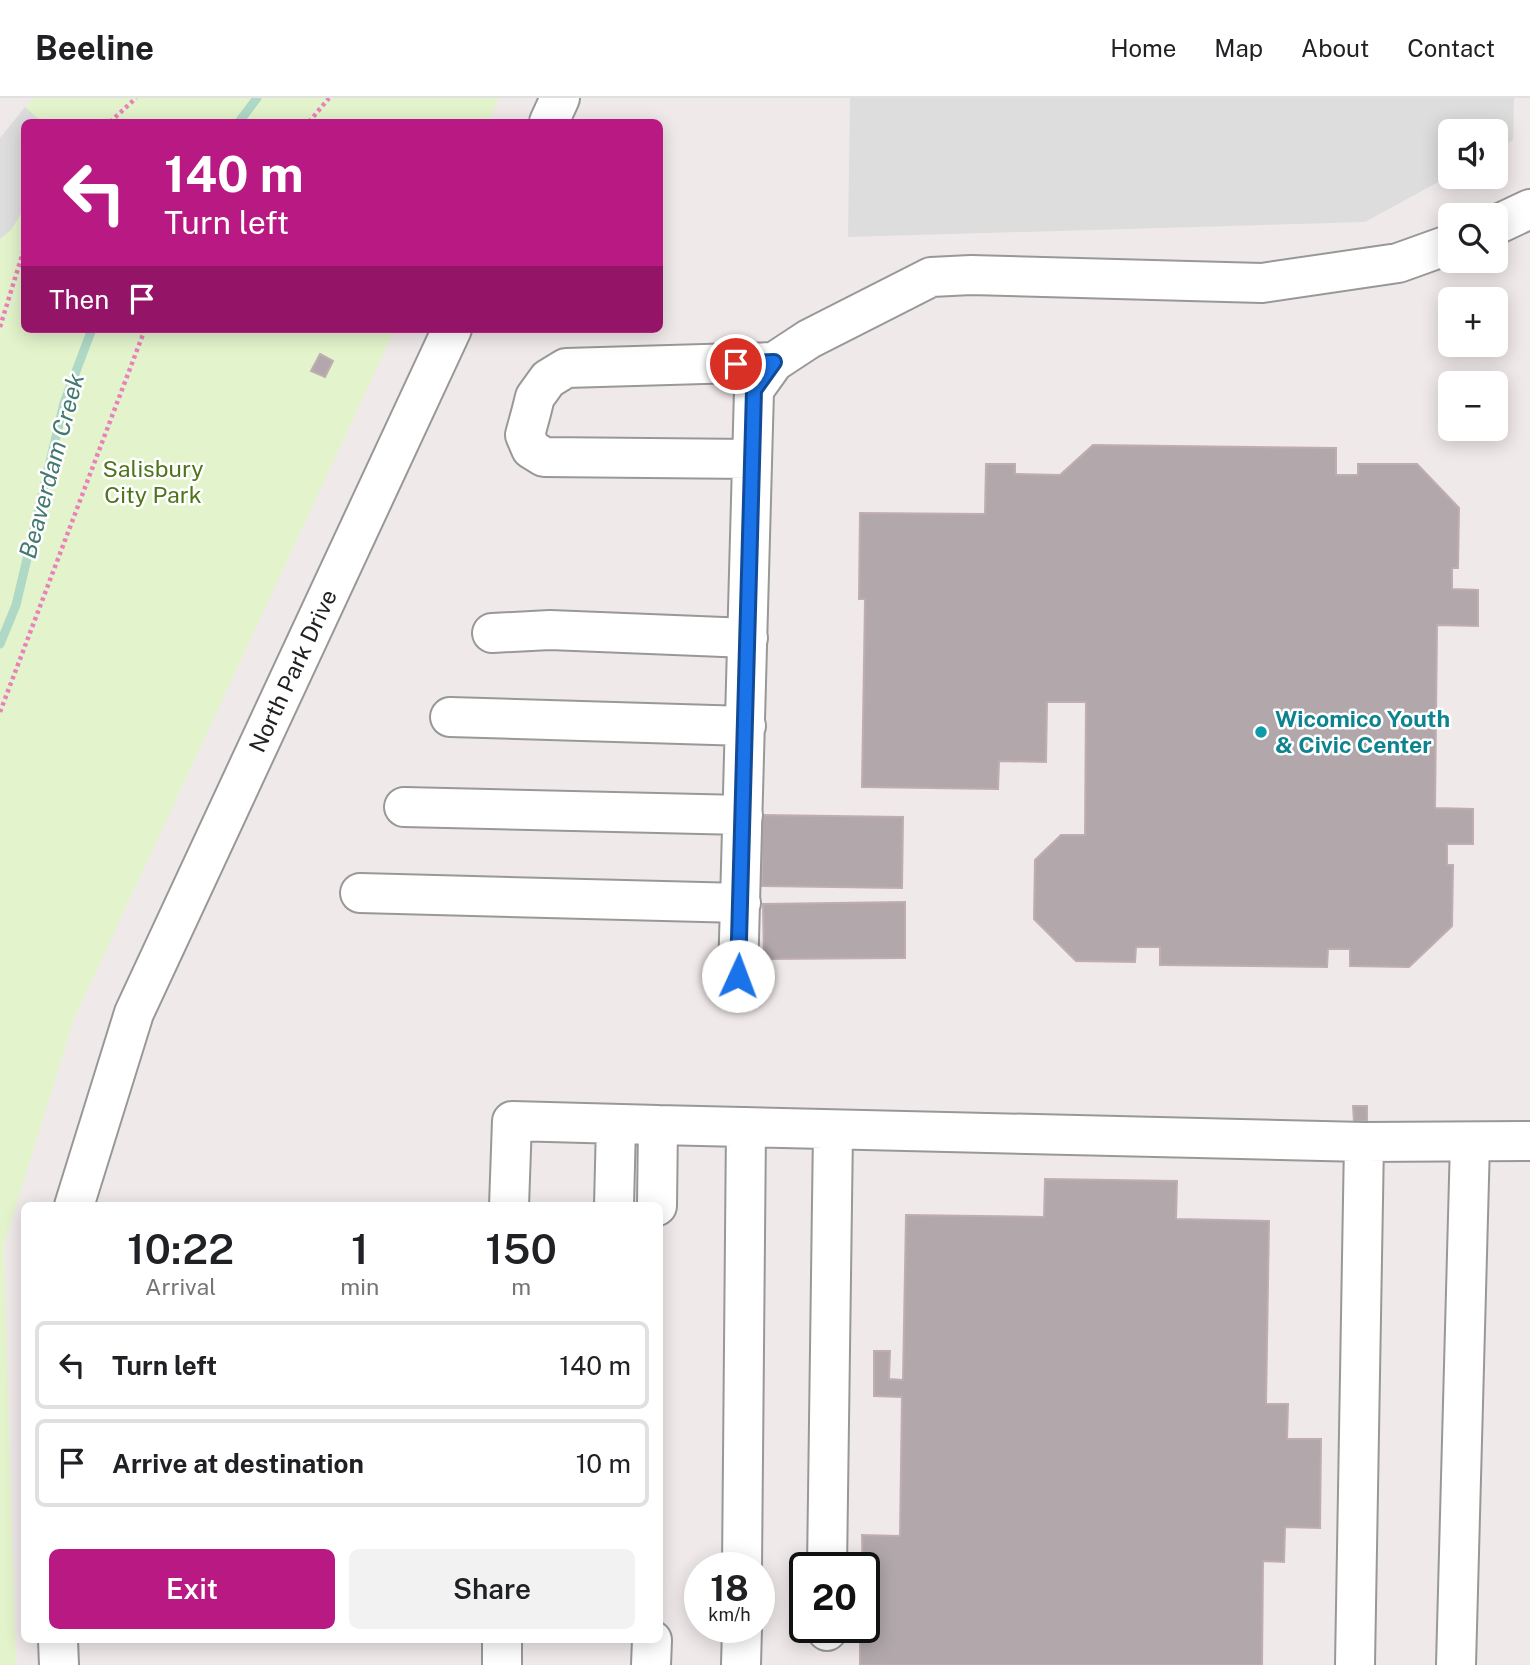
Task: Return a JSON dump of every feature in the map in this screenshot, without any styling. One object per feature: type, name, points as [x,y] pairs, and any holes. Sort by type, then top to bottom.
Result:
[{"type":"street","points":[[550,119],[560,98]]},
{"type":"street","points":[[1508,219],[1530,209]]},
{"type":"street","points":[[738,976],[754,390],[774,362],[809,340],[931,277],[971,275],[1262,283],[1398,262],[1438,248]]},
{"type":"street","name":"North Park Drive","points":[[75,1202],[134,1013],[450,333]]},
{"type":"street","points":[[752,459],[544,457],[531,449],[525,435],[535,397],[548,379],[566,368],[774,362]]},
{"type":"street","points":[[492,633],[550,630],[748,638]]},
{"type":"street","points":[[450,717],[746,726]]},
{"type":"street","points":[[404,807],[743,815]]},
{"type":"street","points":[[360,893],[741,903]]},
{"type":"street","points":[[509,1202],[512,1121],[1364,1142],[1530,1142]]},
{"type":"street","points":[[614,1202],[616,1124]]},
{"type":"street","points":[[657,1202],[658,1125]]},
{"type":"street","points":[[742,1552],[746,1127]]},
{"type":"street","points":[[827,1552],[833,1130]]},
{"type":"street","points":[[1355,1665],[1364,1142]]},
{"type":"street","points":[[1456,1665],[1470,1142]]},
{"type":"street","points":[[58,1643],[59,1665]]},
{"type":"street","points":[[502,1643],[502,1665]]},
{"type":"street","points":[[651,1665],[652,1643]]},
{"type":"street","points":[[741,1665],[742,1643]]},
{"type":"path","points":[[113,119],[136,98]]},
{"type":"path","points":[[312,119],[329,98]]},
{"type":"path","points":[[0,327],[21,259]]},
{"type":"path","points":[[0,712],[143,333]]},
{"type":"green space","name":"Salisbury City Park","points":[[33,98],[499,98],[489,119],[21,119],[21,333],[393,333],[74,1019],[4,1245],[16,1665],[0,1665],[0,140]]},
{"type":"shaded area","points":[[850,98],[1514,98],[1513,140],[1508,143],[1508,119],[1438,119],[1438,182],[1365,222],[848,237]]},
{"type":"shaded area","points":[[25,107],[39,119],[21,119],[21,214],[11,230],[0,239],[0,138]]},
{"type":"building","points":[[320,354],[333,361],[325,377],[311,371]]},
{"type":"building","name":"Wicomico Youth & Civic Center","points":[[1093,445],[1336,448],[1336,475],[1358,475],[1358,464],[1417,464],[1459,508],[1458,568],[1452,568],[1452,589],[1478,590],[1478,626],[1437,625],[1435,808],[1473,809],[1473,844],[1447,844],[1447,865],[1453,865],[1452,926],[1409,967],[1350,966],[1350,949],[1328,949],[1327,967],[1160,965],[1160,947],[1136,947],[1135,962],[1076,961],[1034,919],[1035,860],[1061,835],[1085,835],[1086,702],[1047,702],[1046,762],[999,761],[998,789],[862,787],[865,599],[859,599],[860,513],[985,514],[986,464],[1015,464],[1015,474],[1060,475]]},
{"type":"building","points":[[762,815],[903,817],[902,888],[762,886]]},
{"type":"building","points":[[905,902],[905,958],[764,959],[763,904]]},
{"type":"building","points":[[1353,1106],[1367,1106],[1367,1121],[1354,1122]]},
{"type":"building","points":[[1045,1179],[1177,1181],[1176,1219],[1269,1221],[1266,1404],[1288,1404],[1287,1439],[1321,1439],[1320,1528],[1285,1527],[1284,1562],[1263,1561],[1262,1665],[860,1665],[860,1643],[880,1643],[880,1552],[862,1552],[862,1535],[900,1536],[902,1397],[874,1396],[874,1351],[890,1351],[889,1379],[903,1380],[906,1215],[1044,1217]]},
{"type":"waterway","name":"Beaverdam Creek","points":[[241,119],[257,98]]},
{"type":"waterway","name":"Beaverdam Creek","points":[[0,644],[16,605],[64,403],[90,333]]},
{"type":"place","name":"Wicomico Youth & Civic Center","points":[[1261,732]]},
{"type":"route","points":[[736,364],[774,362],[754,390],[738,976]]}]
